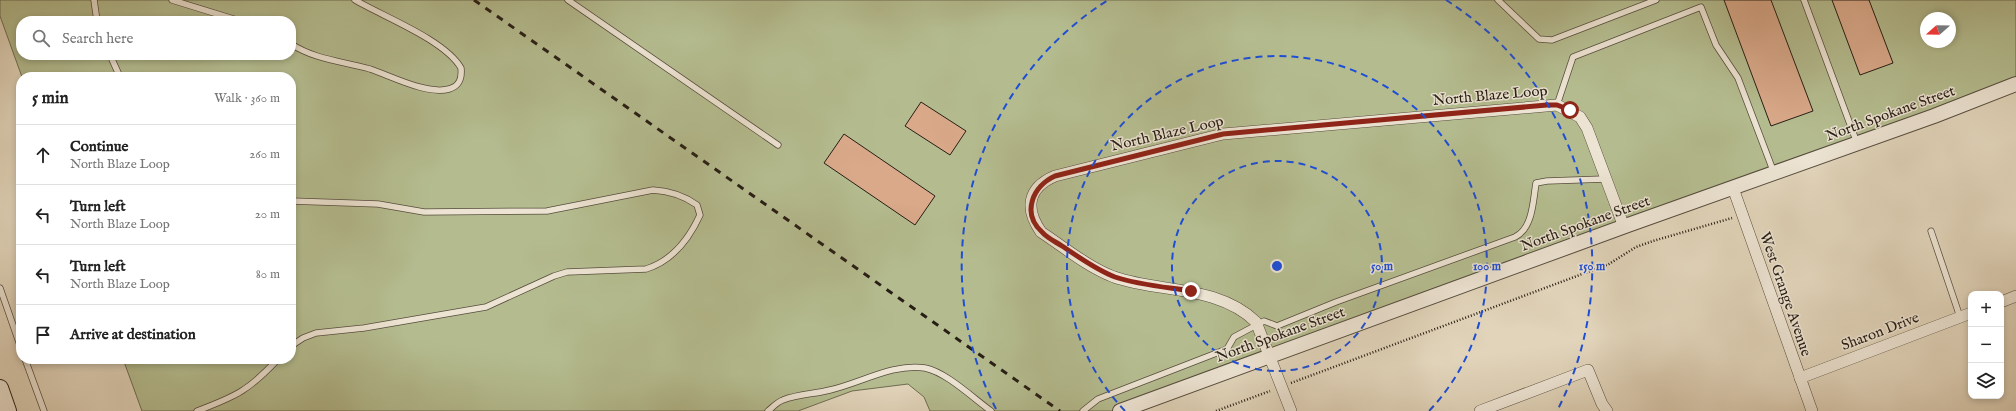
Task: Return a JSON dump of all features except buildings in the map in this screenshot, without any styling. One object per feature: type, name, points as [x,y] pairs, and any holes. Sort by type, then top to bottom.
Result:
[{"type":"main road","points":[[0,388],[8,411]]},
{"type":"street","name":"North Spokane Street","points":[[1120,411],[1268,356],[1934,116],[2016,84]]},
{"type":"street","name":"North Blaze Loop","points":[[1291,411],[1280,387],[1257,325],[1248,314],[1207,295],[1142,284],[1099,271],[1041,232],[1031,212],[1030,203],[1034,194],[1046,180],[1055,176],[1223,134],[1557,105],[1570,110],[1580,117],[1587,128],[1624,227]]},
{"type":"street","name":"West Grange Avenue","points":[[1733,188],[1812,411]]},
{"type":"street","points":[[2004,301],[2016,296]]},
{"type":"street","name":"Sharon Drive","points":[[1800,378],[1968,314]]},
{"type":"street","points":[[1480,411],[1588,370],[1602,404],[1607,411]]},
{"type":"lane","points":[[94,0],[95,16]]},
{"type":"lane","points":[[172,0],[224,16]]},
{"type":"lane","points":[[296,47],[316,57],[370,69],[421,87],[440,90],[450,89],[458,85],[461,80],[461,68],[445,49],[428,38],[355,0]]},
{"type":"lane","points":[[568,0],[778,145]]},
{"type":"lane","points":[[1498,0],[1539,39],[1552,40],[1656,0]]},
{"type":"lane","points":[[1506,0],[1506,7]]},
{"type":"lane","points":[[1804,0],[1857,144]]},
{"type":"lane","points":[[1557,105],[1573,57],[1701,7],[1716,45],[1738,78],[1774,173]]},
{"type":"lane","points":[[112,60],[118,72]]},
{"type":"lane","points":[[1083,411],[1098,399],[1227,349],[1234,338],[1264,321],[1277,326],[1350,297],[1521,234],[1526,228],[1530,217],[1536,184],[1546,180],[1605,179]]},
{"type":"lane","points":[[296,201],[378,204],[424,212],[547,211],[653,190],[666,190],[675,193],[697,205],[700,215],[683,244],[658,265],[640,269],[567,272],[554,276],[486,307],[364,328],[316,333],[296,343]]},
{"type":"lane","points":[[1930,231],[1960,317]]},
{"type":"lane","points":[[0,288],[16,334]]},
{"type":"lane","points":[[27,364],[44,411]]},
{"type":"lane","points":[[197,411],[233,397],[248,389],[273,364]]},
{"type":"lane","points":[[768,411],[781,401],[789,398],[830,390],[869,377],[914,368],[924,368],[937,373],[991,411]]},
{"type":"path","points":[[1216,411],[1609,264],[1647,243],[1742,215]]},
{"type":"green space","points":[[0,0],[2016,0],[2016,84],[1120,411],[930,411],[924,397],[908,384],[852,391],[798,411],[142,411],[125,364],[296,364],[296,72],[20,72],[0,16]]},
{"type":"railway","points":[[474,0],[1060,411]]},
{"type":"route","points":[[1191,291],[1142,284],[1099,271],[1041,232],[1035,223],[1031,212],[1030,203],[1034,194],[1046,180],[1055,176],[1223,134],[1547,105],[1557,105],[1570,110]]}]
